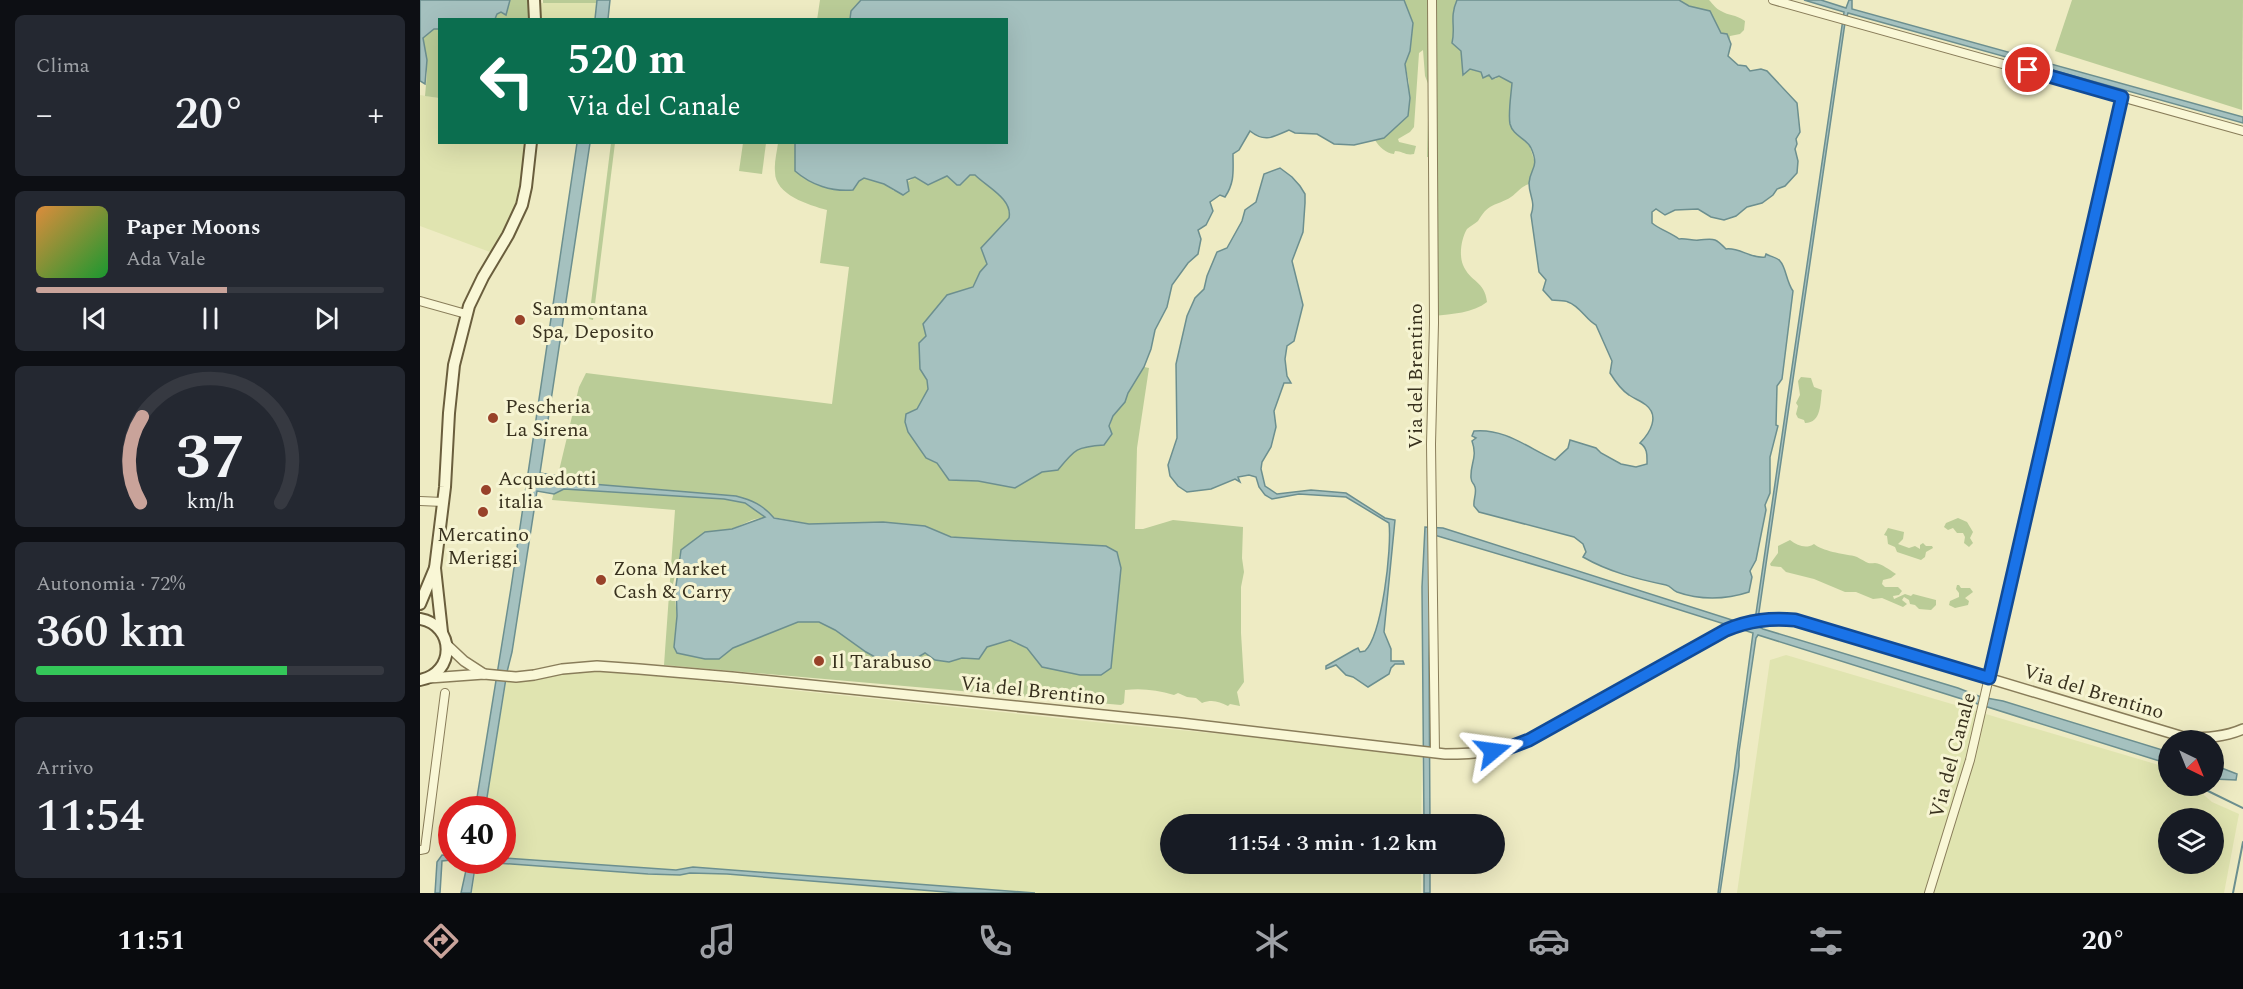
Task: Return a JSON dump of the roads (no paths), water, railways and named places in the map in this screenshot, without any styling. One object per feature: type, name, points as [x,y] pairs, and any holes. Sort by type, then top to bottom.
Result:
[{"type":"main road","points":[[534,0],[534,18]]},
{"type":"main road","points":[[423,681],[437,672],[444,664],[447,655],[447,645],[442,632],[435,568],[443,502],[452,383],[465,314],[520,211],[526,187],[531,144]]},
{"type":"main road","points":[[420,604],[435,568]]},
{"type":"main road","points":[[420,619],[430,622],[442,632]]},
{"type":"street","name":"Via del Brentino","points":[[1429,752],[1434,323],[1432,0]]},
{"type":"street","points":[[1773,0],[2243,131]]},
{"type":"street","name":"Via del Canale","points":[[1929,893],[1967,770],[2122,97]]},
{"type":"street","points":[[420,301],[465,314]]},
{"type":"street","points":[[420,501],[443,502]]},
{"type":"street","name":"Via del Brentino","points":[[423,681],[487,674],[516,677],[597,666],[732,677],[1181,723],[1429,752],[1478,754],[1508,748],[1529,740],[1726,630],[1743,623],[1773,618],[1795,620],[2187,738],[2232,734],[2243,729]]},
{"type":"street","name":"Via del Brentino","points":[[447,645],[464,661],[487,674]]},
{"type":"street","points":[[420,850],[425,849],[445,693]]},
{"type":"water","points":[[420,0],[510,0],[506,15],[501,12],[495,18],[438,18],[438,29],[434,29],[423,38],[427,60],[425,84],[420,81]]},
{"type":"water","points":[[597,0],[610,0],[608,18],[595,18]]},
{"type":"water","points":[[861,0],[1404,0],[1413,23],[1410,51],[1405,64],[1410,98],[1408,116],[1384,138],[1354,145],[1334,144],[1317,134],[1295,133],[1289,130],[1274,137],[1265,138],[1250,131],[1239,150],[1233,154],[1233,176],[1228,192],[1225,197],[1220,195],[1210,202],[1213,211],[1206,225],[1198,230],[1201,239],[1198,254],[1188,263],[1172,285],[1167,307],[1155,330],[1144,367],[1125,402],[1113,416],[1109,426],[1112,434],[1104,445],[1077,450],[1058,470],[1042,472],[1015,488],[978,481],[949,480],[937,463],[926,458],[908,432],[905,422],[906,414],[917,409],[928,389],[927,380],[920,369],[919,343],[926,336],[923,324],[947,295],[973,287],[980,272],[987,264],[981,248],[1009,218],[1007,205],[998,194],[975,175],[970,175],[960,185],[947,176],[928,185],[915,177],[907,180],[909,191],[903,195],[884,184],[864,178],[853,190],[837,190],[822,186],[795,171],[795,144],[1008,144],[1008,18],[850,18],[851,11]]},
{"type":"water","points":[[1457,0],[1679,0],[1689,6],[1710,11],[1721,33],[1727,34],[1731,44],[1728,56],[1738,65],[1746,66],[1750,71],[1761,69],[1767,71],[1797,103],[1800,132],[1796,139],[1795,149],[1798,161],[1797,173],[1785,186],[1777,189],[1762,203],[1747,207],[1736,216],[1724,220],[1711,217],[1698,209],[1675,210],[1665,215],[1656,209],[1652,212],[1652,223],[1679,239],[1714,240],[1726,249],[1760,257],[1765,257],[1766,254],[1777,259],[1784,267],[1793,291],[1782,379],[1777,386],[1776,425],[1778,426],[1770,457],[1770,493],[1765,505],[1756,560],[1750,571],[1752,577],[1749,592],[1712,598],[1677,592],[1668,586],[1623,574],[1583,557],[1586,552],[1583,544],[1574,537],[1479,512],[1474,506],[1475,489],[1471,473],[1474,456],[1472,441],[1476,438],[1472,436],[1474,431],[1506,436],[1555,460],[1568,448],[1570,440],[1596,448],[1621,464],[1636,467],[1647,464],[1646,450],[1640,443],[1650,429],[1653,419],[1650,409],[1623,391],[1610,373],[1612,361],[1596,325],[1572,304],[1552,300],[1543,290],[1546,280],[1539,272],[1531,215],[1533,202],[1529,183],[1535,164],[1534,155],[1529,145],[1510,124],[1512,83],[1499,76],[1492,79],[1489,75],[1483,78],[1481,72],[1470,69],[1463,75],[1461,51],[1452,43],[1453,12]]},
{"type":"water","points":[[1804,0],[1821,0],[1846,8],[1849,0],[1852,0],[1852,9],[2243,117],[2243,123],[1848,13],[1758,619],[1759,627],[1763,629],[1981,697],[2003,701],[2158,749],[2158,761],[1758,635],[1720,893],[1718,893],[1753,633],[1431,534],[1430,814],[1424,814],[1422,587],[1425,527],[1443,528],[1754,627],[1844,12]]},
{"type":"water","points":[[577,144],[590,144],[540,473],[558,476],[568,482],[736,496],[757,504],[774,518],[809,524],[883,522],[925,526],[951,537],[1106,546],[1117,552],[1121,568],[1111,668],[1101,675],[1080,675],[1042,667],[1027,648],[1010,640],[987,647],[979,659],[962,658],[949,662],[935,660],[925,653],[908,663],[891,666],[819,622],[798,622],[733,648],[719,659],[705,659],[677,653],[674,647],[677,616],[676,586],[681,550],[705,532],[732,529],[765,517],[745,503],[724,499],[564,489],[554,494],[537,491],[487,796],[477,796],[511,588]]},
{"type":"water","points":[[1280,168],[1292,177],[1305,194],[1303,232],[1292,261],[1303,305],[1294,341],[1287,346],[1285,359],[1287,376],[1291,383],[1284,383],[1274,411],[1276,427],[1271,447],[1262,462],[1261,469],[1265,486],[1277,494],[1311,490],[1346,493],[1385,518],[1395,520],[1384,632],[1391,649],[1391,661],[1403,661],[1404,664],[1395,664],[1389,674],[1368,687],[1346,675],[1336,665],[1326,669],[1326,666],[1358,648],[1360,652],[1365,651],[1371,642],[1381,610],[1389,551],[1389,523],[1346,497],[1299,494],[1272,499],[1265,495],[1259,487],[1256,477],[1249,475],[1238,477],[1240,482],[1235,479],[1211,489],[1187,492],[1170,476],[1168,465],[1177,438],[1176,364],[1187,316],[1195,298],[1204,289],[1217,252],[1227,248],[1242,221],[1245,210],[1256,202],[1264,174]]},
{"type":"water","points":[[2224,769],[2237,774],[2236,780],[2224,779]]},
{"type":"water","points":[[516,859],[676,870],[693,867],[1035,893],[958,893],[727,874],[648,874],[516,864]]},
{"type":"water","points":[[437,862],[438,874],[441,874],[440,893],[435,893]]},
{"type":"water","points":[[465,874],[474,874],[471,893],[461,893]]},
{"type":"water","points":[[1424,874],[1430,874],[1430,893],[1424,893]]},
{"type":"waterway","points":[[2218,796],[2243,808]]},
{"type":"waterway","points":[[2233,893],[2243,842]]},
{"type":"place","name":"Sammontana Spa, Deposito","points":[[520,320]]},
{"type":"place","name":"Pescheria La Sirena","points":[[493,418]]},
{"type":"place","name":"Acquedotti italia","points":[[486,490]]},
{"type":"place","name":"Mercatino Meriggi","points":[[483,512]]},
{"type":"place","name":"Zona Market Cash & Carry","points":[[601,580]]},
{"type":"place","name":"Il Tarabuso","points":[[819,661]]}]
